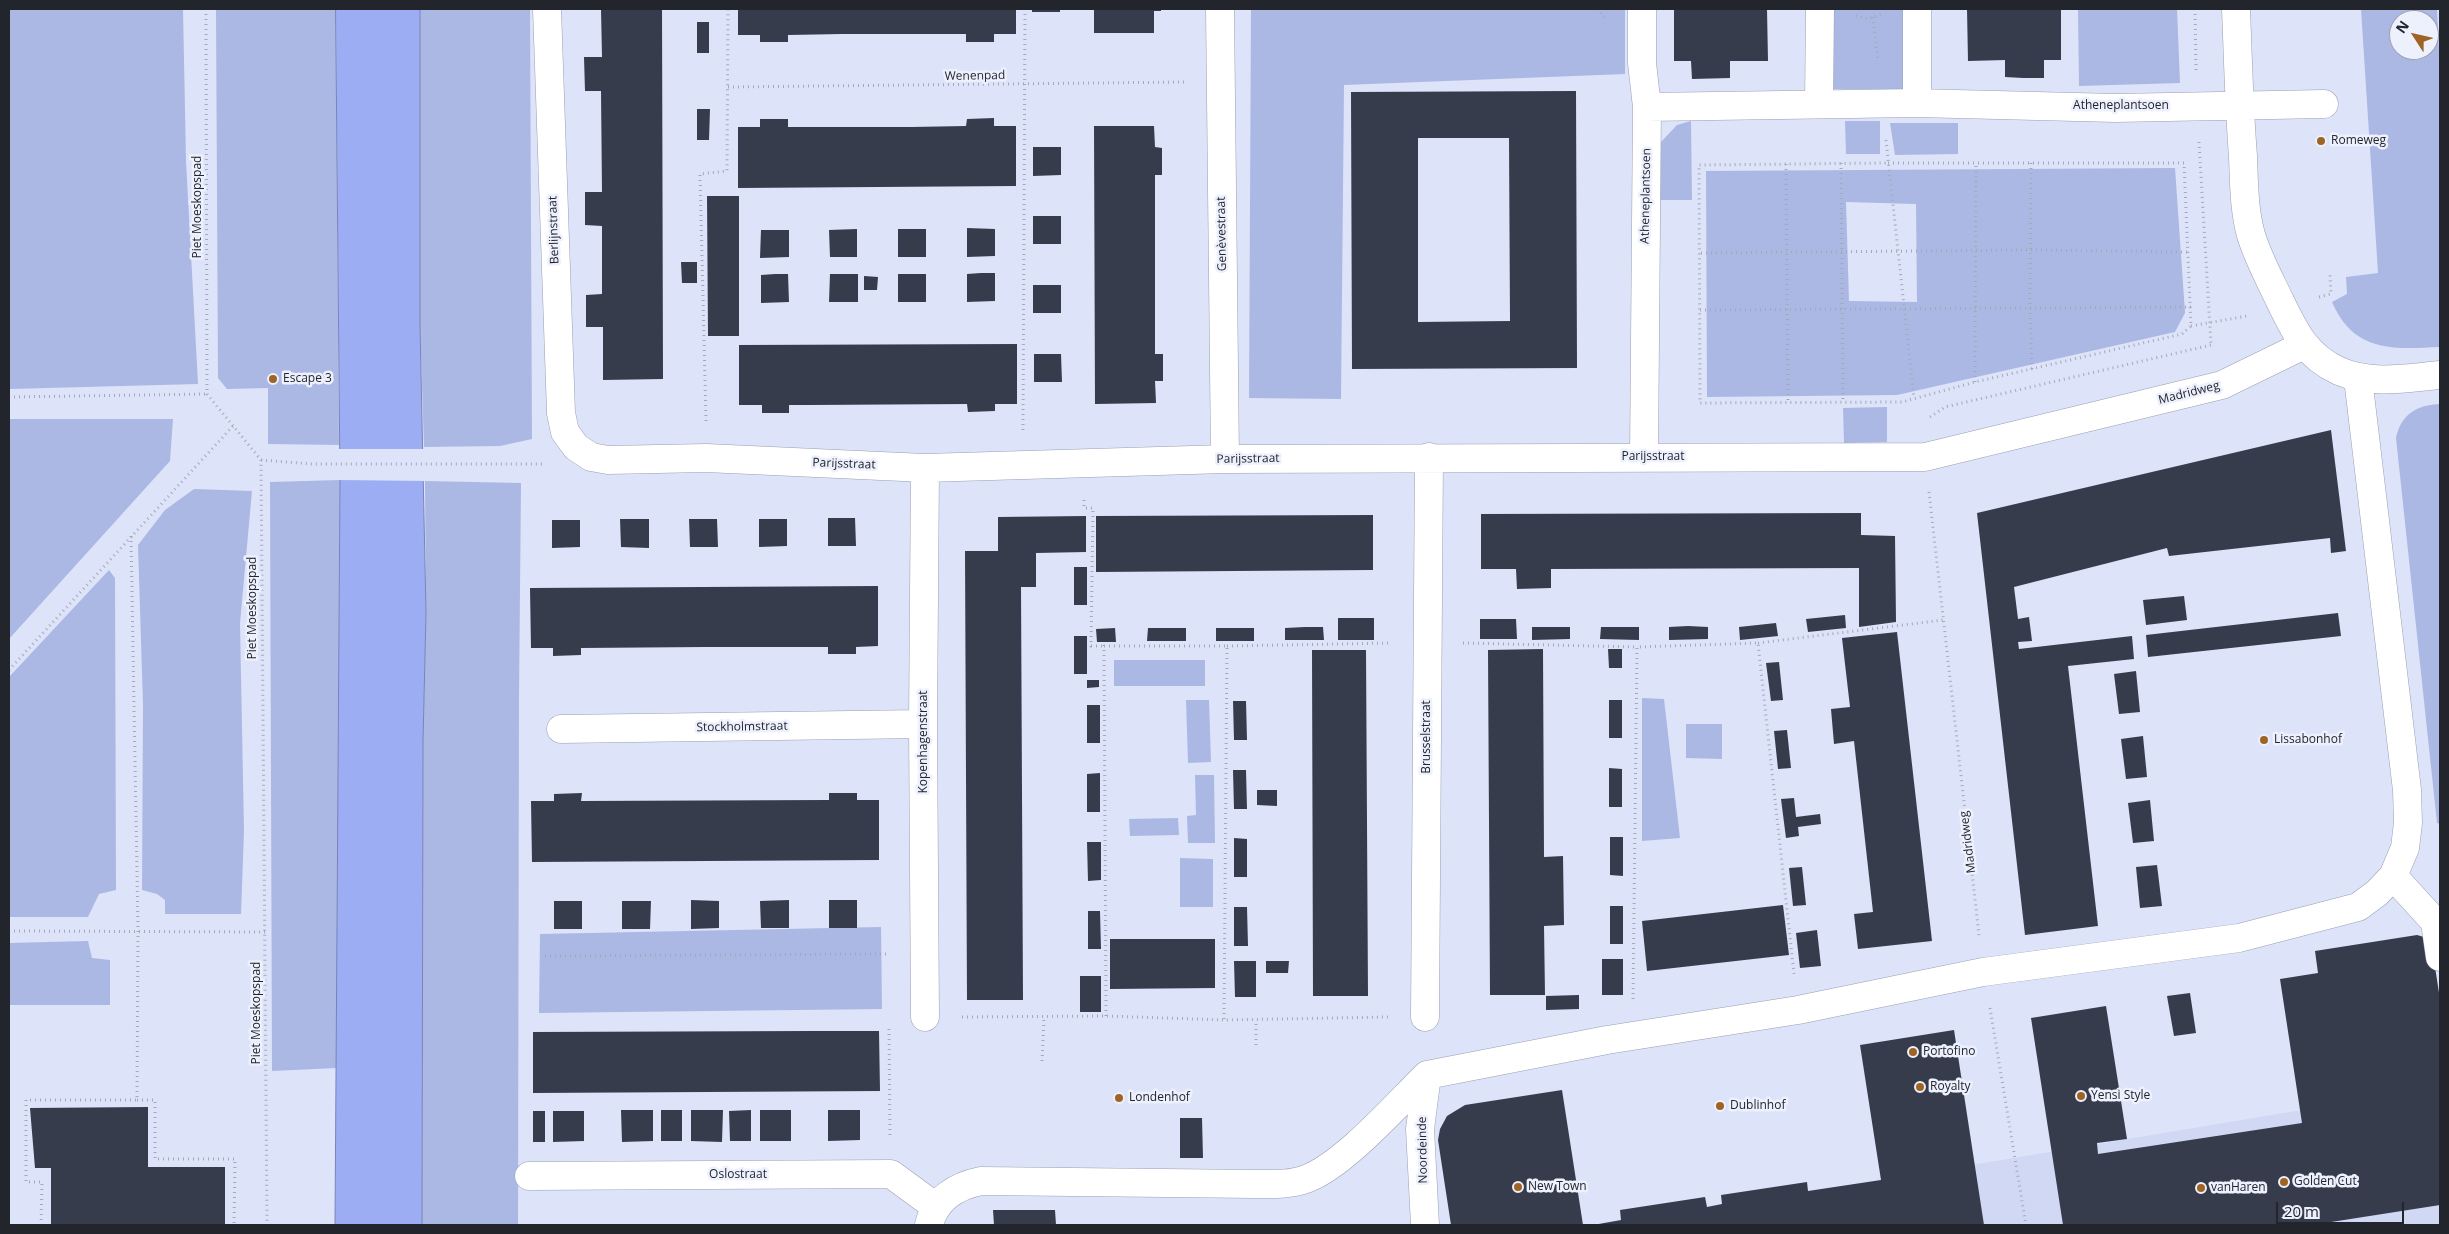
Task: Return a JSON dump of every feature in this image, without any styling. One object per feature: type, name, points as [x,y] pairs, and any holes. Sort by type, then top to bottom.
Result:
[{"type":"street","name":"Berlijnstraat","points":[[547,9],[561,413],[565,432],[576,447]]},
{"type":"street","name":"Genèvestraat","points":[[1220,9],[1225,459]]},
{"type":"street","points":[[1642,9],[1642,63],[1647,107]]},
{"type":"street","points":[[1820,9],[1820,104]]},
{"type":"street","points":[[1917,9],[1917,103]]},
{"type":"street","points":[[2236,9],[2239,105],[2246,210],[2252,236],[2292,328],[2304,345],[2322,362],[2358,378],[2378,380],[2440,375]]},
{"type":"street","name":"Atheneplantsoen","points":[[1644,457],[1647,107],[1917,103],[2116,108],[2324,104]]},
{"type":"street","name":"Madridweg","points":[[1925,457],[2222,385],[2304,345]]},
{"type":"street","points":[[890,1174],[937,1209],[966,1184],[981,1181],[1282,1184],[1304,1179],[1326,1169],[1344,1155],[1427,1075],[1633,1036],[1798,1010],[1983,972],[2240,938],[2358,907],[2377,893],[2393,876],[2405,848],[2408,823],[2407,790],[2358,378]]},
{"type":"street","name":"Parijsstraat","points":[[576,447],[591,457],[608,460],[706,458],[925,468],[1225,459],[1925,457]]},
{"type":"street","name":"Brusselstraat","points":[[1425,1017],[1429,457]]},
{"type":"street","name":"Kopenhagenstraat","points":[[925,468],[923,724],[925,1017]]},
{"type":"street","name":"Stockholmstraat","points":[[560,729],[923,724]]},
{"type":"street","points":[[2393,876],[2435,922],[2440,957]]},
{"type":"street","name":"Noordeinde","points":[[1425,1225],[1420,1129],[1427,1075]]},
{"type":"street","name":"Oslostraat","points":[[529,1176],[890,1174]]},
{"type":"path","name":"Piet Moeskopspad","points":[[206,9],[207,394]]},
{"type":"path","points":[[706,458],[700,174],[727,171],[728,9]]},
{"type":"path","points":[[1023,465],[1025,9]]},
{"type":"path","points":[[2195,9],[2197,106]]},
{"type":"path","points":[[1873,17],[1884,104],[1888,163],[1900,252],[1914,398]]},
{"type":"path","name":"Wenenpad","points":[[728,88],[1221,81]]},
{"type":"path","name":"Madridweg","points":[[2026,1225],[1983,972],[1925,457],[1925,426],[1936,411],[1945,407],[2211,345],[2197,106]]},
{"type":"path","points":[[2031,163],[2030,309],[2032,371]]},
{"type":"path","points":[[2184,163],[2191,326],[2182,334],[2032,371],[1975,382],[1902,402],[1700,403],[1699,165],[1841,164],[2184,163]]},
{"type":"path","points":[[1786,164],[1788,403]]},
{"type":"path","points":[[1841,164],[1843,403]]},
{"type":"path","points":[[1975,382],[1974,251],[1976,164]]},
{"type":"path","points":[[1700,253],[2031,250],[2189,252]]},
{"type":"path","points":[[1700,310],[2191,307]]},
{"type":"path","points":[[9,397],[207,394],[261,460],[312,464],[546,464],[576,447]]},
{"type":"path","points":[[9,670],[233,426]]},
{"type":"path","name":"Piet Moeskopspad","points":[[261,460],[267,1225]]},
{"type":"path","points":[[1085,463],[1084,508],[1093,508],[1091,646],[1227,646],[1224,1020]]},
{"type":"path","points":[[131,536],[138,931],[136,1100]]},
{"type":"path","points":[[1633,1036],[1638,647],[1758,642],[1943,620]]},
{"type":"path","points":[[1758,642],[1798,1010]]},
{"type":"path","points":[[1104,646],[1106,1016]]},
{"type":"path","points":[[9,931],[265,932]]},
{"type":"path","points":[[545,956],[924,954]]},
{"type":"path","points":[[890,1174],[889,1018],[1106,1016],[1256,1020],[1425,1017]]},
{"type":"path","points":[[1042,1061],[1044,1018]]},
{"type":"path","points":[[1256,1020],[1256,1045]]},
{"type":"path","points":[[41,1225],[42,1182],[26,1182],[26,1100],[156,1100],[155,1159],[235,1159],[234,1225]]},
{"type":"shaded area","points":[[9,9],[183,9],[186,161],[198,384],[9,389]]},
{"type":"shaded area","points":[[216,9],[336,9],[339,445],[268,444],[268,388],[227,389],[218,378]]},
{"type":"shaded area","points":[[336,9],[420,9],[420,325],[426,613],[423,742],[422,1225],[335,1225],[340,480]]},
{"type":"shaded area","points":[[420,9],[530,9],[532,439],[500,446],[424,447],[420,325]]},
{"type":"shaded area","points":[[1251,9],[1625,9],[1625,74],[1344,85],[1341,399],[1249,398]]},
{"type":"shaded area","points":[[1830,9],[1904,9],[1903,90],[1830,89]]},
{"type":"shaded area","points":[[2078,9],[2177,9],[2180,83],[2079,86]]},
{"type":"shaded area","points":[[2361,9],[2437,9],[2389,10],[2389,60],[2439,60],[2439,48],[2440,347],[2391,347],[2363,339],[2352,331],[2341,319],[2332,302],[2347,294],[2346,277],[2378,273]]},
{"type":"shaded area","points":[[1691,121],[1692,200],[1658,200],[1661,142],[1677,125]]},
{"type":"shaded area","points":[[1845,121],[1880,121],[1880,154],[1846,154]]},
{"type":"shaded area","points":[[1890,123],[1958,123],[1958,154],[1895,155]]},
{"type":"shaded area","points":[[2175,168],[2185,313],[2175,332],[1897,395],[1707,397],[1706,171]],"holes":[[[1846,202],[1916,204],[1917,302],[1849,301]]]},
{"type":"shaded area","points":[[2440,404],[2440,824],[2437,823],[2396,438],[2402,423],[2411,412],[2424,406]]},
{"type":"shaded area","points":[[1887,407],[1887,442],[1844,443],[1843,408]]},
{"type":"shaded area","points":[[9,419],[173,419],[170,461],[9,639]]},
{"type":"shaded area","points":[[340,480],[337,1068],[272,1071],[270,482]]},
{"type":"shaded area","points":[[425,481],[521,483],[518,1225],[422,1225],[423,742],[426,613]]},
{"type":"shaded area","points":[[194,489],[252,491],[240,623],[244,831],[241,914],[165,914],[165,900],[157,894],[142,890],[143,705],[138,545],[165,510]]},
{"type":"shaded area","points":[[109,570],[115,578],[116,890],[99,894],[88,917],[9,917],[9,677]]},
{"type":"shaded area","points":[[1114,660],[1205,660],[1205,686],[1114,686]]},
{"type":"shaded area","points":[[1642,698],[1664,699],[1680,838],[1642,841]]},
{"type":"shaded area","points":[[1186,700],[1209,700],[1211,762],[1188,763]]},
{"type":"shaded area","points":[[1686,724],[1722,724],[1722,759],[1686,758]]},
{"type":"shaded area","points":[[1195,775],[1214,775],[1215,843],[1188,843],[1187,816],[1196,815]]},
{"type":"shaded area","points":[[1178,818],[1179,835],[1130,836],[1129,819]]},
{"type":"shaded area","points":[[1180,858],[1213,859],[1213,907],[1180,907]]},
{"type":"shaded area","points":[[881,927],[882,1009],[539,1013],[540,934]]},
{"type":"shaded area","points":[[88,941],[92,958],[110,960],[110,1005],[9,1005],[9,943]]},
{"type":"shaded area","points":[[2440,1084],[2440,1225],[1612,1225],[2392,1095]]},
{"type":"pier","points":[[336,449],[426,449],[427,481],[338,480]]},
{"type":"building","points":[[601,9],[662,9],[663,379],[603,380],[603,327],[586,327],[586,295],[602,294],[602,226],[585,225],[585,192],[602,192],[601,91],[585,91],[584,57],[602,57]]},
{"type":"building","points":[[738,9],[1016,9],[1016,34],[994,34],[994,42],[966,42],[966,34],[842,34],[788,35],[788,42],[760,42],[760,35],[738,35]]},
{"type":"building","points":[[1032,9],[1060,9],[1060,12],[1032,12]]},
{"type":"building","points":[[1094,9],[1161,9],[1161,11],[1154,11],[1154,33],[1094,33]]},
{"type":"building","points":[[1674,9],[1767,9],[1768,61],[1730,61],[1730,78],[1692,79],[1691,61],[1674,61]]},
{"type":"building","points":[[1967,9],[2061,9],[2061,60],[2044,60],[2044,78],[2005,77],[2005,60],[1968,61]]},
{"type":"building","points":[[697,22],[709,22],[709,53],[697,53]]},
{"type":"building","points":[[1576,91],[1577,368],[1352,369],[1351,92]],"holes":[[[1418,138],[1509,138],[1510,321],[1418,322]]]},
{"type":"building","points":[[697,109],[710,109],[709,140],[697,140]]},
{"type":"building","points":[[994,118],[994,126],[1016,126],[1016,186],[738,188],[738,127],[760,127],[760,119],[788,119],[788,127],[912,127],[966,126],[967,119]]},
{"type":"building","points":[[1094,126],[1154,126],[1155,147],[1162,148],[1162,175],[1155,175],[1155,354],[1163,354],[1163,381],[1155,381],[1156,403],[1095,404]]},
{"type":"building","points":[[1033,147],[1061,147],[1061,175],[1033,176]]},
{"type":"building","points":[[707,196],[739,196],[739,336],[708,336]]},
{"type":"building","points":[[1033,216],[1061,216],[1061,244],[1033,244]]},
{"type":"building","points":[[967,228],[995,229],[995,256],[967,257]]},
{"type":"building","points":[[857,229],[857,257],[830,257],[829,230]]},
{"type":"building","points":[[898,229],[926,229],[926,257],[898,257]]},
{"type":"building","points":[[761,230],[789,230],[789,257],[760,258]]},
{"type":"building","points":[[681,262],[697,262],[697,283],[682,283]]},
{"type":"building","points":[[995,273],[995,301],[967,302],[967,274]]},
{"type":"building","points":[[788,274],[789,302],[761,303],[761,275]]},
{"type":"building","points":[[830,274],[858,274],[858,302],[829,302]]},
{"type":"building","points":[[898,274],[926,274],[926,302],[898,302]]},
{"type":"building","points":[[864,276],[878,277],[877,290],[864,290]]},
{"type":"building","points":[[1033,285],[1061,285],[1061,313],[1033,313]]},
{"type":"building","points":[[1017,344],[1017,404],[995,404],[995,411],[968,412],[967,404],[789,405],[789,413],[762,413],[762,405],[739,405],[739,345]]},
{"type":"building","points":[[1034,354],[1061,354],[1062,382],[1034,382]]},
{"type":"building","points":[[2331,430],[2346,551],[2331,553],[2330,538],[2169,556],[2167,548],[2014,587],[2018,619],[2029,617],[2032,641],[2018,642],[2019,649],[2132,636],[2134,659],[2068,666],[2098,926],[2025,935],[1977,513]]},
{"type":"building","points":[[1861,513],[1861,535],[1895,536],[1896,622],[1859,627],[1859,568],[1551,569],[1551,588],[1517,589],[1516,569],[1481,569],[1481,514]]},
{"type":"building","points":[[1373,515],[1373,570],[1096,572],[1096,516]]},
{"type":"building","points":[[1086,516],[1086,552],[1036,553],[1036,587],[1021,587],[1023,1000],[967,1000],[965,551],[998,551],[998,517]]},
{"type":"building","points":[[828,518],[855,518],[856,546],[828,546]]},
{"type":"building","points":[[620,519],[649,519],[649,548],[621,547]]},
{"type":"building","points":[[689,519],[717,519],[718,547],[690,547]]},
{"type":"building","points":[[759,519],[787,519],[787,546],[759,547]]},
{"type":"building","points":[[552,520],[580,520],[580,547],[552,548]]},
{"type":"building","points":[[1074,567],[1087,567],[1087,605],[1074,605]]},
{"type":"building","points":[[878,586],[878,646],[856,647],[856,654],[828,654],[828,647],[704,647],[581,648],[581,655],[553,656],[553,648],[531,648],[530,588]]},
{"type":"building","points":[[2184,596],[2187,620],[2146,625],[2143,600]]},
{"type":"building","points":[[2338,613],[2341,636],[2148,657],[2146,635]]},
{"type":"building","points":[[1845,615],[1846,628],[1808,632],[1806,619]]},
{"type":"building","points":[[1338,618],[1374,618],[1374,640],[1338,640]]},
{"type":"building","points":[[1480,619],[1516,619],[1517,639],[1480,639]]},
{"type":"building","points":[[1776,623],[1778,636],[1740,640],[1739,627]]},
{"type":"building","points":[[1323,627],[1324,640],[1285,640],[1285,628]]},
{"type":"building","points":[[1532,627],[1570,627],[1570,639],[1532,640]]},
{"type":"building","points":[[1601,627],[1639,627],[1639,640],[1600,639]]},
{"type":"building","points":[[1669,627],[1708,627],[1708,639],[1669,640]]},
{"type":"building","points":[[1115,628],[1116,642],[1097,642],[1096,629]]},
{"type":"building","points":[[1148,628],[1186,628],[1186,641],[1147,641]]},
{"type":"building","points":[[1216,628],[1254,628],[1254,641],[1216,641]]},
{"type":"building","points":[[1897,632],[1932,941],[1858,949],[1854,914],[1873,912],[1854,741],[1834,744],[1831,709],[1850,707],[1842,638]]},
{"type":"building","points":[[1074,636],[1087,636],[1087,674],[1074,674]]},
{"type":"building","points":[[1543,649],[1544,857],[1563,856],[1564,925],[1544,926],[1545,995],[1490,995],[1488,650]]},
{"type":"building","points":[[1608,649],[1622,649],[1622,668],[1609,668]]},
{"type":"building","points":[[1312,650],[1366,650],[1368,996],[1313,996]]},
{"type":"building","points":[[1779,662],[1783,700],[1771,701],[1766,663]]},
{"type":"building","points":[[2136,671],[2140,712],[2119,714],[2114,674]]},
{"type":"building","points":[[1087,680],[1099,680],[1099,687],[1087,688]]},
{"type":"building","points":[[1609,700],[1622,700],[1622,738],[1609,738]]},
{"type":"building","points":[[1233,701],[1246,701],[1247,740],[1234,740]]},
{"type":"building","points":[[1087,705],[1100,705],[1100,743],[1087,743]]},
{"type":"building","points":[[1787,730],[1791,768],[1778,769],[1774,731]]},
{"type":"building","points":[[2143,736],[2147,777],[2126,779],[2121,739]]},
{"type":"building","points":[[1609,768],[1622,769],[1622,807],[1609,807]]},
{"type":"building","points":[[1233,770],[1246,770],[1247,809],[1234,809]]},
{"type":"building","points":[[1100,773],[1100,812],[1087,812],[1087,774]]},
{"type":"building","points":[[1257,790],[1277,790],[1277,806],[1257,805]]},
{"type":"building","points":[[582,793],[581,801],[829,800],[829,793],[857,793],[857,800],[879,800],[879,860],[532,862],[531,801],[554,801],[554,794]]},
{"type":"building","points":[[1794,798],[1796,817],[1820,814],[1821,824],[1798,827],[1799,836],[1786,838],[1781,799]]},
{"type":"building","points":[[2150,800],[2154,841],[2133,843],[2128,803]]},
{"type":"building","points":[[1610,837],[1623,837],[1623,876],[1610,875]]},
{"type":"building","points":[[1234,838],[1247,839],[1247,877],[1234,877]]},
{"type":"building","points":[[1087,842],[1101,842],[1101,880],[1088,881]]},
{"type":"building","points":[[2157,865],[2162,906],[2140,908],[2136,867]]},
{"type":"building","points":[[1802,867],[1806,905],[1793,906],[1789,868]]},
{"type":"building","points":[[691,900],[719,901],[719,928],[691,929]]},
{"type":"building","points":[[789,900],[789,928],[761,928],[760,901]]},
{"type":"building","points":[[829,900],[857,900],[857,928],[829,928]]},
{"type":"building","points":[[554,901],[582,901],[582,929],[554,929]]},
{"type":"building","points":[[622,901],[651,901],[650,929],[622,929]]},
{"type":"building","points":[[1783,905],[1789,955],[1647,971],[1642,921]]},
{"type":"building","points":[[1610,906],[1623,906],[1623,944],[1610,944]]},
{"type":"building","points":[[1234,907],[1247,907],[1248,946],[1234,946]]},
{"type":"building","points":[[1088,911],[1100,911],[1101,949],[1088,949]]},
{"type":"building","points":[[1817,930],[1821,966],[1800,968],[1796,933]]},
{"type":"building","points":[[2417,935],[2424,937],[2432,948],[2440,999],[2440,1205],[2312,1225],[2063,1225],[2031,1018],[2106,1006],[2127,1139],[2097,1143],[2098,1154],[2302,1123],[2280,979],[2318,973],[2315,951]]},
{"type":"building","points":[[1110,939],[1215,939],[1215,988],[1110,989]]},
{"type":"building","points":[[1602,959],[1623,959],[1623,995],[1602,995]]},
{"type":"building","points":[[1234,961],[1256,961],[1256,997],[1235,997]]},
{"type":"building","points":[[1266,961],[1289,961],[1288,973],[1266,973]]},
{"type":"building","points":[[1080,976],[1101,976],[1101,1012],[1080,1012]]},
{"type":"building","points":[[2190,993],[2196,1033],[2174,1036],[2167,996]]},
{"type":"building","points":[[1579,995],[1579,1009],[1546,1010],[1546,996]]},
{"type":"building","points":[[1954,1030],[1984,1225],[1593,1225],[1621,1220],[1620,1210],[1705,1197],[1707,1207],[1722,1204],[1721,1195],[1807,1182],[1808,1191],[1881,1180],[1860,1045]]},
{"type":"building","points":[[879,1031],[880,1091],[533,1093],[533,1032]]},
{"type":"building","points":[[1562,1090],[1583,1225],[1451,1225],[1438,1140],[1440,1129],[1447,1116],[1465,1105]]},
{"type":"building","points":[[148,1107],[148,1167],[225,1167],[225,1225],[51,1225],[51,1168],[35,1168],[30,1108]]},
{"type":"building","points":[[621,1110],[653,1110],[653,1141],[622,1142]]},
{"type":"building","points":[[661,1110],[682,1110],[682,1141],[661,1141]]},
{"type":"building","points":[[691,1110],[723,1110],[722,1142],[691,1141]]},
{"type":"building","points":[[751,1110],[751,1141],[730,1141],[729,1111]]},
{"type":"building","points":[[760,1110],[791,1110],[791,1141],[760,1141]]},
{"type":"building","points":[[828,1110],[860,1110],[860,1140],[828,1141]]},
{"type":"building","points":[[533,1111],[545,1111],[545,1142],[533,1142]]},
{"type":"building","points":[[553,1111],[584,1111],[584,1141],[553,1142]]},
{"type":"building","points":[[1180,1118],[1202,1118],[1203,1158],[1180,1158]]},
{"type":"building","points":[[993,1210],[1055,1210],[1056,1225],[994,1225]]},
{"type":"place","name":"Romeweg","points":[[2321,141]]},
{"type":"place","name":"Escape 3","points":[[273,379]]},
{"type":"place","name":"Lissabonhof","points":[[2264,740]]},
{"type":"place","name":"Portofino","points":[[1913,1052]]},
{"type":"place","name":"Royalty","points":[[1920,1087]]},
{"type":"place","name":"Yensi Style","points":[[2081,1096]]},
{"type":"place","name":"Londenhof","points":[[1119,1098]]},
{"type":"place","name":"Dublinhof","points":[[1720,1106]]},
{"type":"place","name":"Golden Cut","points":[[2284,1182]]},
{"type":"place","name":"New Town","points":[[1518,1187]]},
{"type":"place","name":"vanHaren","points":[[2201,1188]]}]
